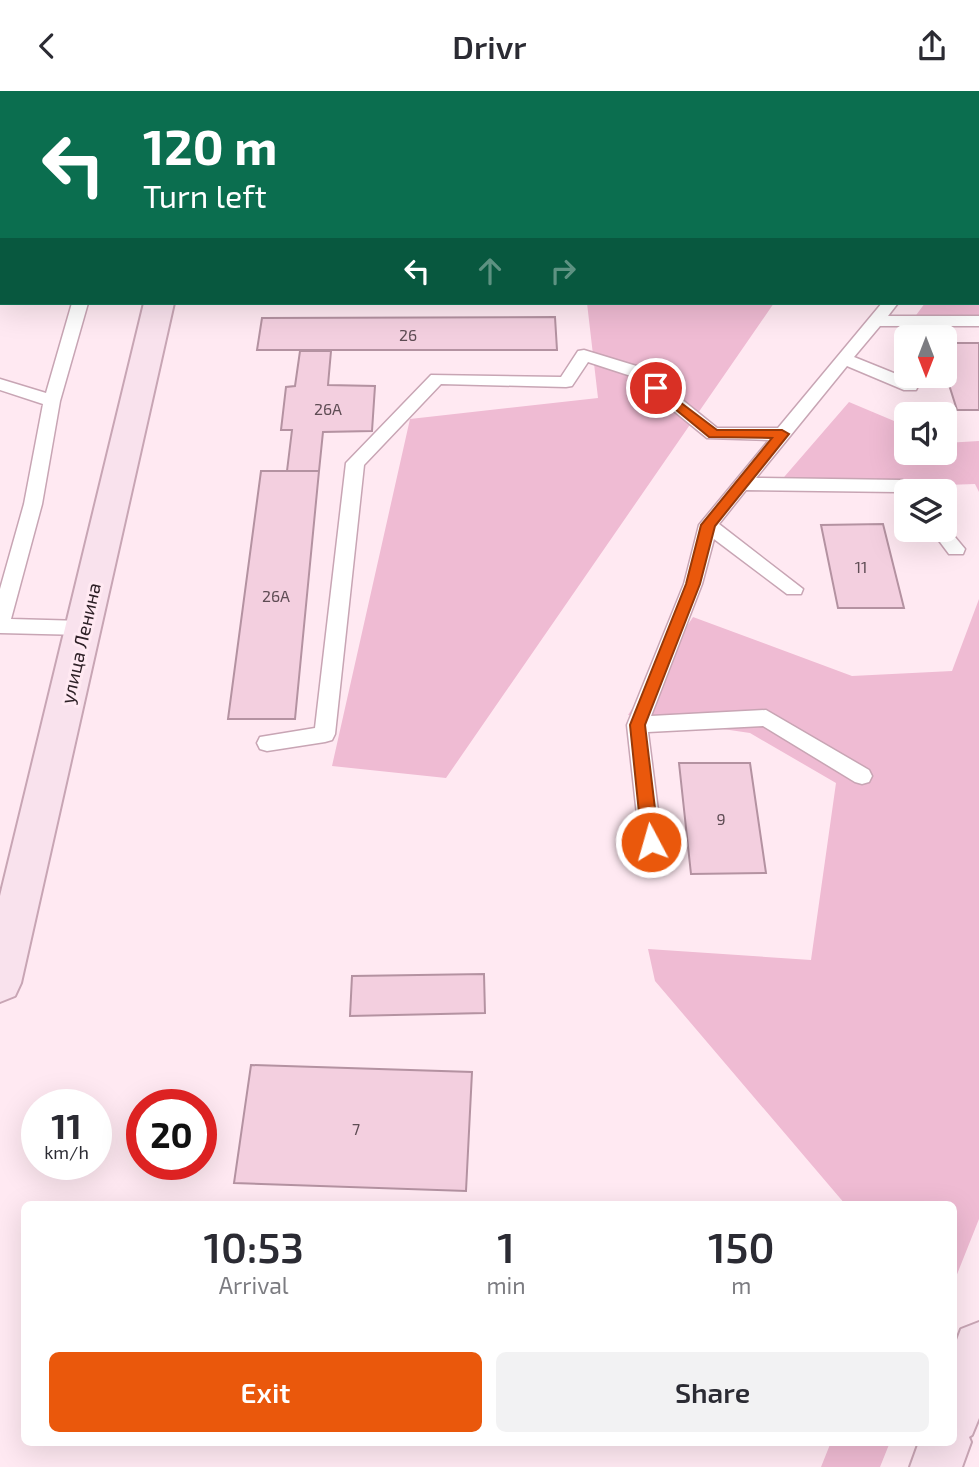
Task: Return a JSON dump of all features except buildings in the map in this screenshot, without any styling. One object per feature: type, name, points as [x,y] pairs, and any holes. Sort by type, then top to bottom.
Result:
[{"type":"main road","name":"улица Ленина","points":[[2,968],[159,305]]},
{"type":"main road","points":[[957,1409],[979,1347]]},
{"type":"main road","points":[[936,1467],[944,1446]]},
{"type":"lane","points":[[79,305],[52,401],[33,504],[0,624],[83,628]]},
{"type":"lane","points":[[651,842],[638,725],[693,584],[708,525],[888,305]]},
{"type":"lane","points":[[875,321],[979,321]]},
{"type":"lane","points":[[267,743],[325,734],[355,463],[437,379],[566,382],[584,355],[637,372],[713,434],[782,434]]},
{"type":"lane","points":[[844,359],[894,379]]},
{"type":"lane","points":[[0,384],[52,401]]},
{"type":"lane","points":[[742,484],[894,486]]},
{"type":"lane","points":[[708,525],[794,589]]},
{"type":"lane","points":[[950,542],[956,549]]},
{"type":"lane","points":[[638,725],[766,718],[862,776]]},
{"type":"shaded area","points":[[587,305],[773,305],[446,778],[332,766],[410,419],[598,398]]},
{"type":"shaded area","points":[[924,305],[979,305],[979,323],[914,318]]},
{"type":"shaded area","points":[[849,402],[894,421],[894,465],[957,465],[957,442],[979,441],[979,492],[975,484],[957,485],[957,479],[894,479],[894,487],[772,491]]},
{"type":"shaded area","points":[[979,599],[979,1219],[957,1274],[957,1201],[842,1201],[655,981],[648,949],[811,960],[836,783],[750,733],[628,715],[693,617],[852,676],[952,671]]},
{"type":"shaded area","points":[[829,1446],[888,1446],[880,1467],[821,1467]]},
{"type":"route","points":[[651,842],[638,725],[693,584],[708,525],[782,434],[713,434],[656,388]]}]
